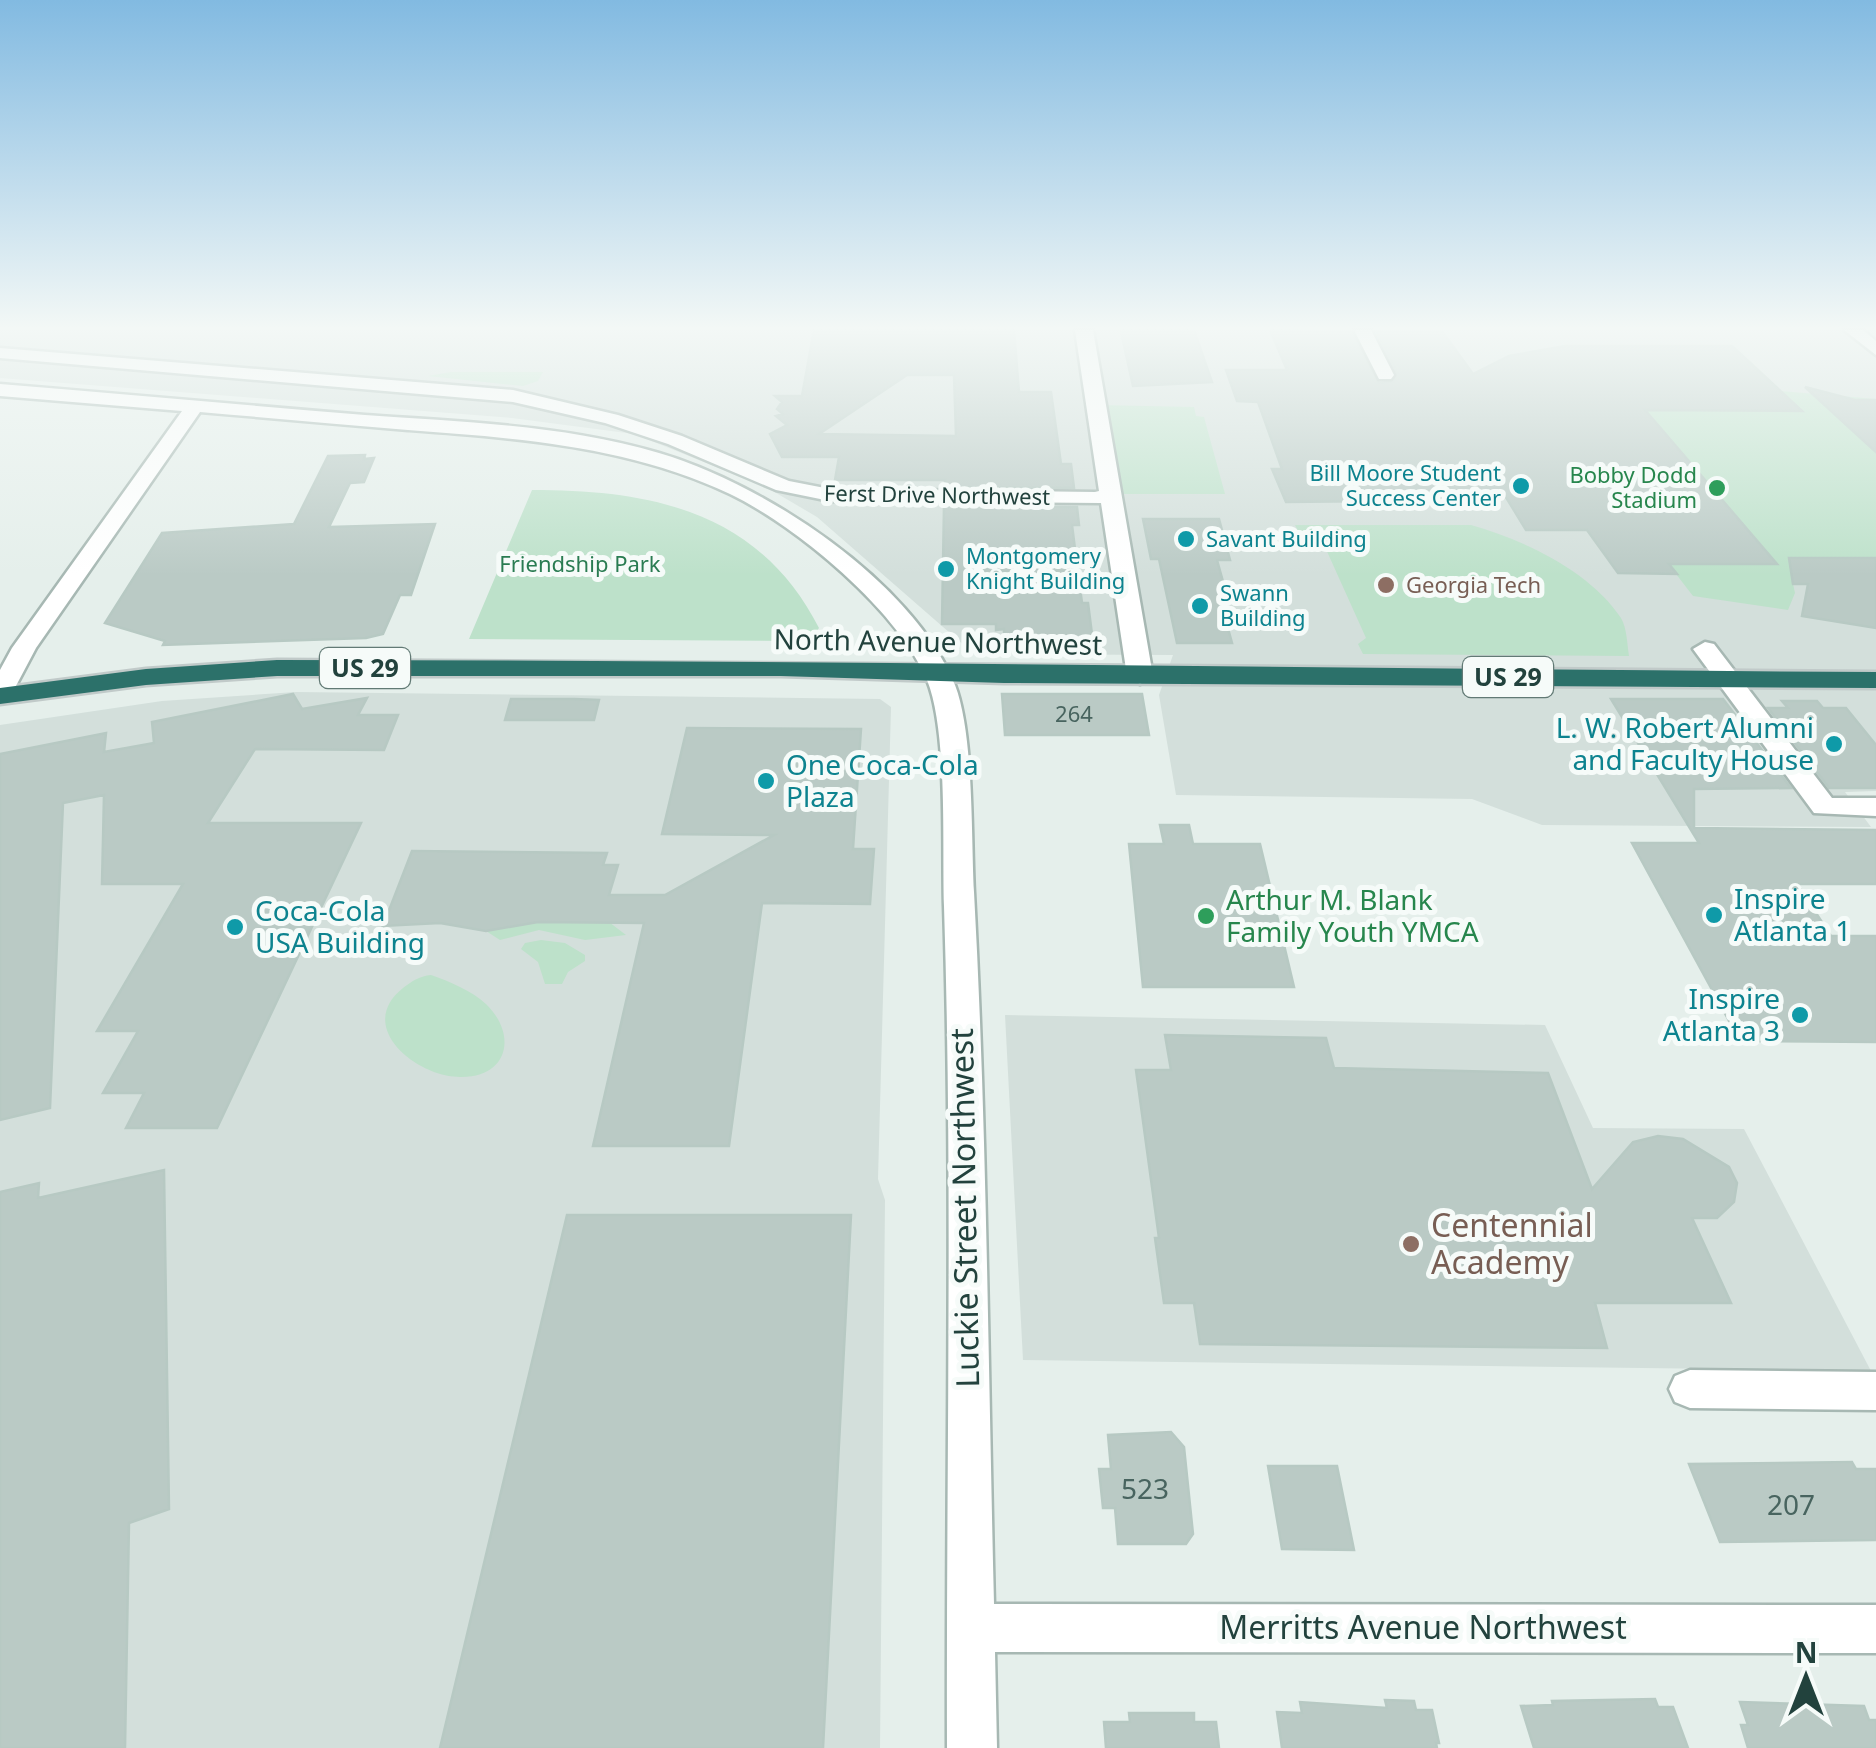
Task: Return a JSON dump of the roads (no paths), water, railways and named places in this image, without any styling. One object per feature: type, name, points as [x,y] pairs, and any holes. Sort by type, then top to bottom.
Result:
[{"type":"highway","name":"North Avenue Northwest","points":[[0,695],[146,676],[278,668],[1876,680]]},
{"type":"street","points":[[0,695],[24,648],[191,412]]},
{"type":"street","points":[[260,412],[545,436],[608,448],[707,476],[806,530],[883,602],[938,671]]},
{"type":"street","name":"Ferst Drive Northwest","points":[[579,412],[675,440],[783,486],[830,496],[1095,498],[1111,494]]},
{"type":"street","points":[[1097,412],[1140,676]]},
{"type":"street","points":[[1705,649],[1824,807],[1876,807]]},
{"type":"street","name":"Luckie Street Northwest","points":[[938,671],[948,692],[951,721],[962,949],[972,1748]]},
{"type":"street","points":[[1690,1390],[1876,1391]]},
{"type":"street","name":"Merritts Avenue Northwest","points":[[971,1628],[1876,1630]]},
{"type":"place","name":"Bill Moore Student Success Center","points":[[1521,486]]},
{"type":"place","name":"Bobby Dodd Stadium","points":[[1717,488]]},
{"type":"place","name":"Savant Building","points":[[1186,539]]},
{"type":"place","name":"Montgomery Knight Building","points":[[946,569]]},
{"type":"place","name":"Georgia Tech","points":[[1386,585]]},
{"type":"place","name":"Swann Building","points":[[1200,606]]},
{"type":"place","name":"L. W. Robert Alumni and Faculty House","points":[[1834,744]]},
{"type":"place","name":"One Coca-Cola Plaza","points":[[766,781]]},
{"type":"place","name":"Inspire Atlanta 1","points":[[1714,915]]},
{"type":"place","name":"Arthur M. Blank Family Youth YMCA","points":[[1206,916]]},
{"type":"place","name":"Coca-Cola USA Building","points":[[235,927]]},
{"type":"place","name":"Inspire Atlanta 3","points":[[1800,1015]]},
{"type":"place","name":"Centennial Academy","points":[[1411,1244]]},
{"type":"park label","name":"Friendship Park","points":[[580,564]]}]
